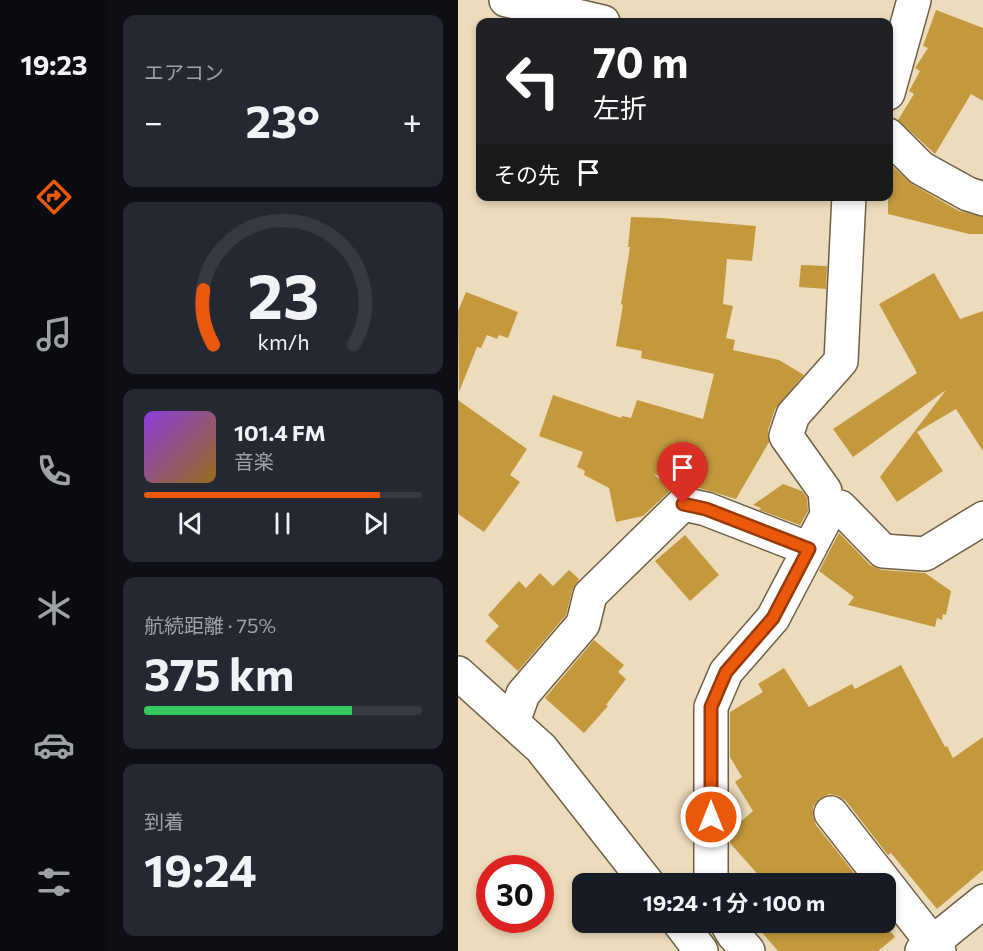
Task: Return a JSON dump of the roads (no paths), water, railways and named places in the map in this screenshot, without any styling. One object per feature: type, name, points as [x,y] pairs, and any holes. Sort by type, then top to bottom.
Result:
[{"type":"street","points":[[506,0],[585,18]]},
{"type":"street","points":[[893,75],[914,0]]},
{"type":"street","points":[[893,140],[921,168],[968,194],[983,199]]},
{"type":"street","points":[[711,873],[711,707],[726,672],[773,618],[827,515],[825,491],[786,436],[793,415],[842,361],[849,201]]},
{"type":"street","points":[[513,722],[523,694],[583,624],[590,595],[683,504],[706,509],[809,549]]},
{"type":"street","points":[[826,504],[840,507],[883,551],[925,554],[983,518]]},
{"type":"street","points":[[458,673],[541,748],[639,873]]},
{"type":"street","points":[[831,813],[931,948],[983,901]]},
{"type":"street","points":[[687,933],[701,951]]},
{"type":"street","points":[[732,933],[748,951]]}]
